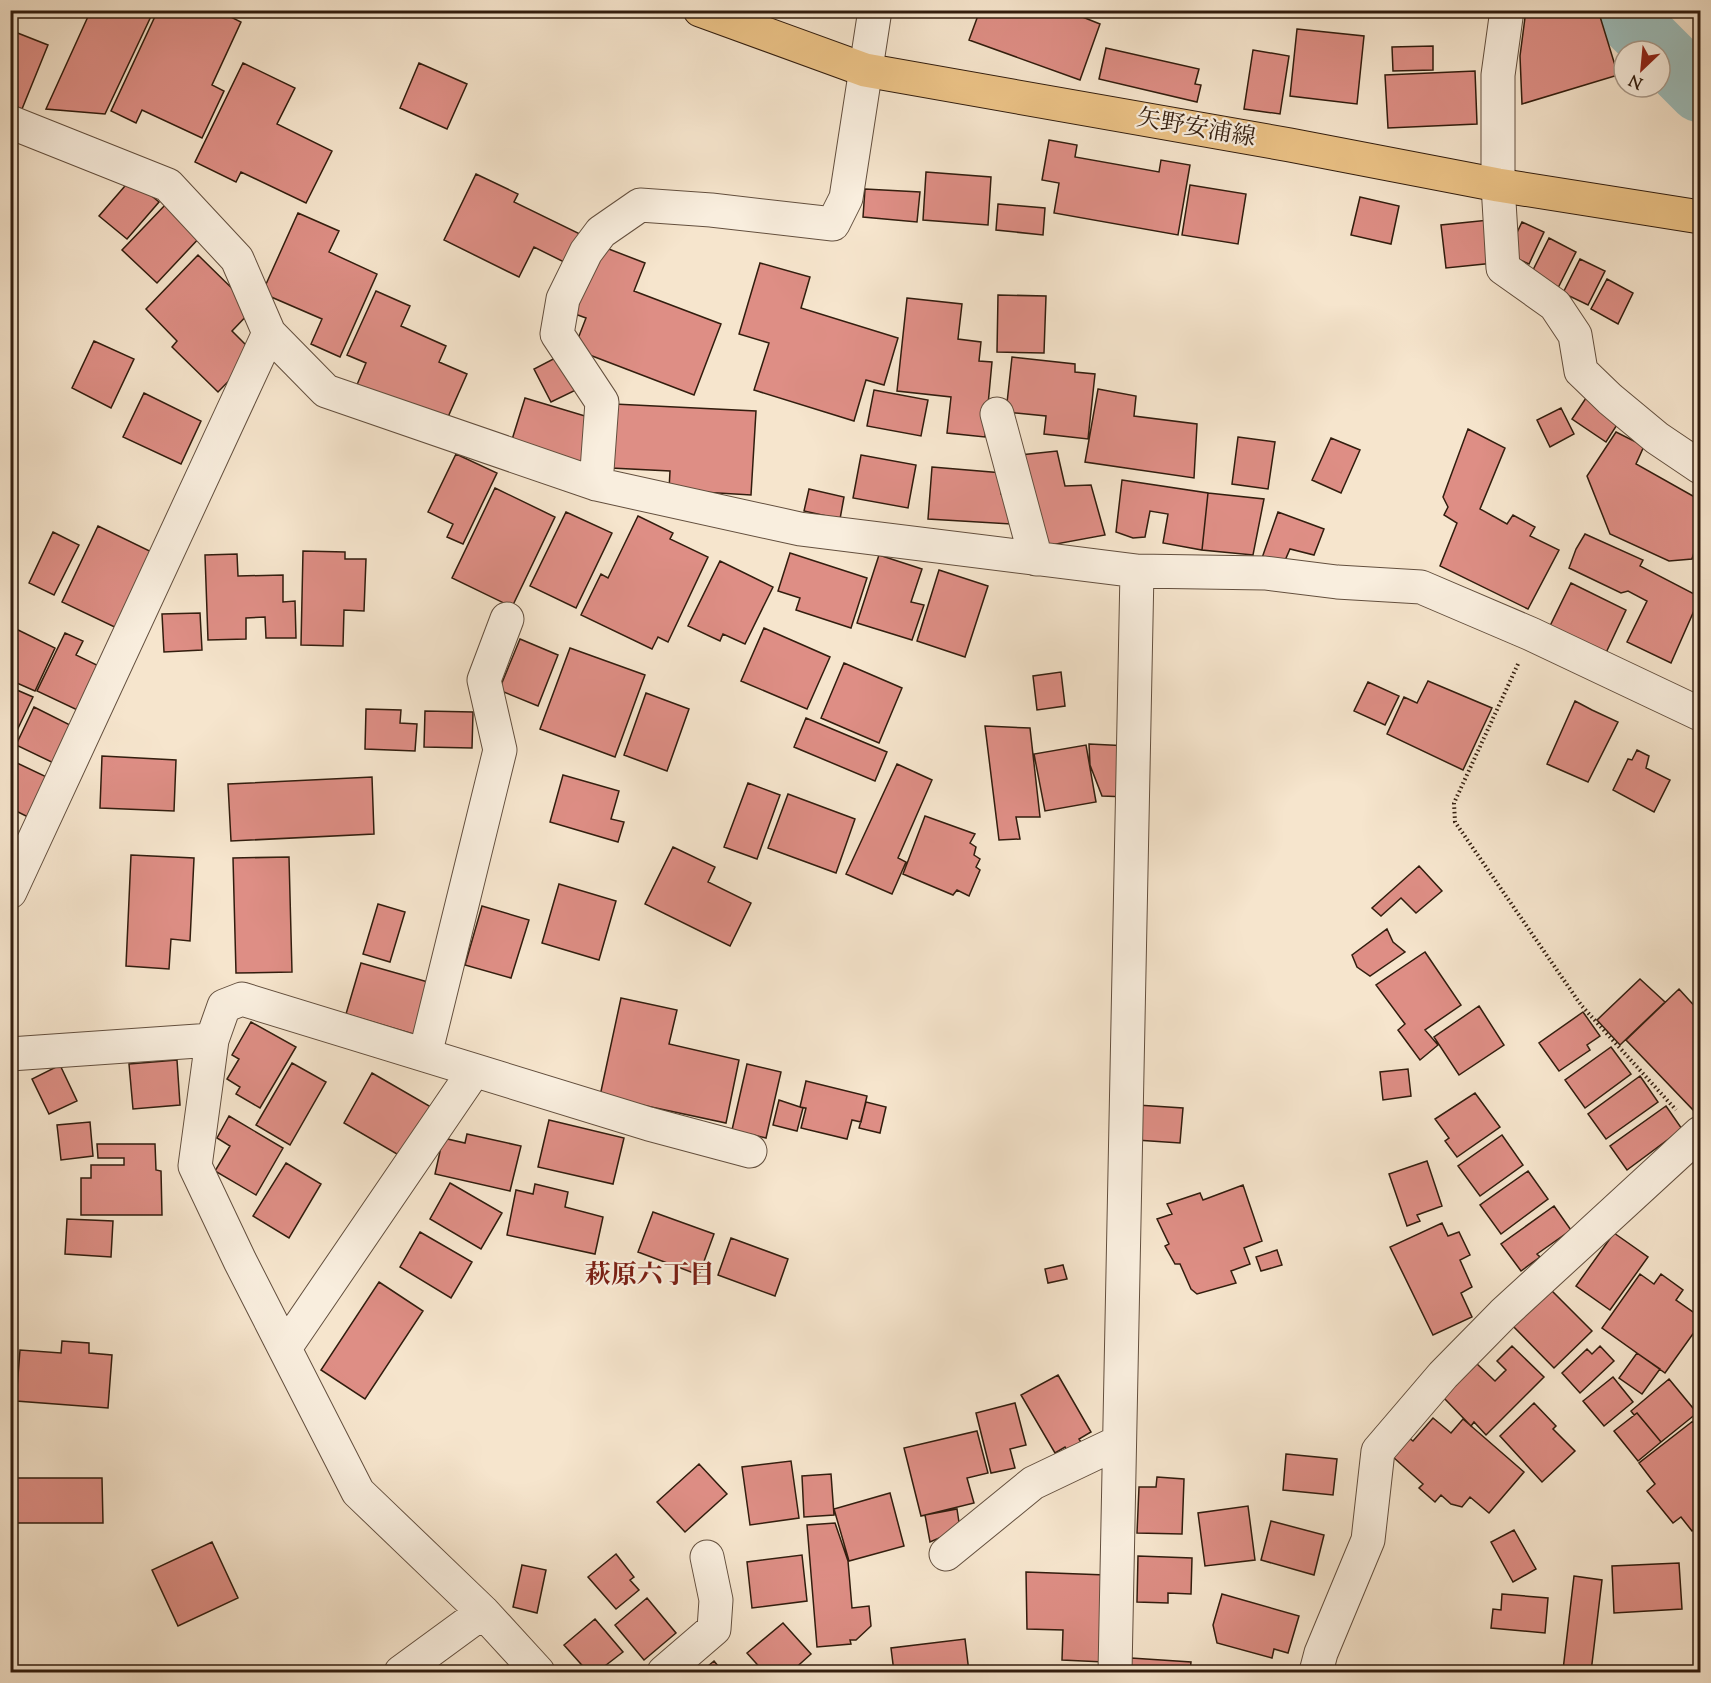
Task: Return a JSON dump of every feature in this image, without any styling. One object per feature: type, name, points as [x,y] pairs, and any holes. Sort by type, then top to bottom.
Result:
[{"type":"main road","name":"矢野安浦線","points":[[700,10],[864,70],[1498,184],[1701,217]]},
{"type":"street","points":[[596,484],[602,402],[557,334],[563,299],[586,252],[601,232],[640,205],[711,210],[833,224],[846,198],[875,10]]},
{"type":"street","points":[[1507,10],[1498,75],[1498,184],[1503,268],[1555,305],[1575,334],[1581,371],[1610,399],[1657,438],[1701,467]]},
{"type":"street","points":[[10,122],[168,185],[237,259],[269,333],[326,391],[596,484],[800,529],[1137,572],[1265,573],[1337,582],[1421,587],[1532,634],[1701,714]]},
{"type":"street","points":[[10,892],[269,333]]},
{"type":"street","points":[[997,414],[1036,559]]},
{"type":"street","points":[[1114,1672],[1137,572]]},
{"type":"street","points":[[425,1055],[500,750],[484,680],[507,620]]},
{"type":"street","points":[[538,1672],[483,1612],[358,1492],[240,1261],[195,1166],[212,1040],[224,1005],[242,999],[649,1124],[750,1151]]},
{"type":"street","points":[[10,1054],[212,1040]]},
{"type":"street","points":[[285,1348],[474,1071]]},
{"type":"street","points":[[1316,1672],[1321,1653],[1368,1540],[1378,1451],[1443,1375],[1503,1314],[1700,1135]]},
{"type":"street","points":[[946,1554],[1033,1483],[1119,1442]]},
{"type":"street","points":[[664,1672],[714,1629],[716,1600],[707,1557]]},
{"type":"street","points":[[401,1672],[483,1612]]},
{"type":"path","points":[[1532,634],[1454,803],[1455,822],[1581,1005],[1700,1135]]},
{"type":"building","points":[[91,10],[154,10],[105,114],[46,109]]},
{"type":"building","points":[[158,10],[217,10],[241,22],[212,85],[224,91],[202,138],[142,110],[136,123],[111,111]]},
{"type":"building","points":[[980,10],[1065,10],[1100,24],[1080,80],[969,40]]},
{"type":"building","points":[[1526,10],[1598,10],[1612,56],[1612,77],[1522,104],[1520,56]]},
{"type":"building","points":[[1297,29],[1364,36],[1357,104],[1290,96]]},
{"type":"building","points":[[10,30],[48,45],[22,109],[10,104]]},
{"type":"building","points":[[1433,46],[1433,70],[1393,71],[1392,47]]},
{"type":"building","points":[[1106,48],[1199,69],[1195,84],[1201,85],[1197,102],[1099,79]]},
{"type":"building","points":[[1253,50],[1289,56],[1280,114],[1244,109]]},
{"type":"building","points":[[243,63],[295,88],[277,124],[332,151],[306,203],[241,172],[236,182],[195,162]]},
{"type":"building","points":[[419,63],[467,84],[447,129],[400,108]]},
{"type":"building","points":[[1475,71],[1477,124],[1388,128],[1385,75]]},
{"type":"building","points":[[1049,140],[1077,145],[1075,157],[1159,172],[1161,160],[1190,165],[1178,235],[1054,213],[1059,183],[1042,180]]},
{"type":"building","points":[[926,172],[991,177],[988,225],[923,220]]},
{"type":"building","points":[[476,174],[518,194],[514,202],[580,234],[566,263],[534,247],[519,277],[444,240]]},
{"type":"building","points":[[131,179],[159,202],[127,239],[99,216]]},
{"type":"building","points":[[1190,185],[1246,194],[1238,244],[1182,235]]},
{"type":"building","points":[[865,189],[920,192],[917,222],[863,217]]},
{"type":"building","points":[[1360,197],[1399,206],[1391,244],[1351,235]]},
{"type":"building","points":[[167,203],[202,235],[157,283],[122,250]]},
{"type":"building","points":[[998,204],[1045,208],[1043,235],[996,230]]},
{"type":"building","points":[[298,213],[339,231],[329,252],[377,274],[340,357],[311,344],[322,319],[262,293]]},
{"type":"building","points":[[1489,220],[1494,263],[1446,268],[1441,225]]},
{"type":"building","points":[[1522,222],[1544,232],[1529,264],[1507,254]]},
{"type":"building","points":[[1549,238],[1576,252],[1558,288],[1531,274]]},
{"type":"building","points":[[601,246],[645,263],[634,291],[721,324],[694,395],[574,349],[586,318],[575,314]]},
{"type":"building","points":[[198,255],[253,309],[232,331],[255,354],[218,392],[172,347],[177,341],[146,309]]},
{"type":"building","points":[[1580,259],[1605,271],[1588,305],[1563,293]]},
{"type":"building","points":[[760,263],[810,277],[801,308],[898,338],[884,385],[866,380],[854,421],[754,390],[769,343],[739,334]]},
{"type":"building","points":[[1607,279],[1633,293],[1618,324],[1591,309]]},
{"type":"building","points":[[376,291],[410,306],[401,326],[446,346],[439,362],[467,374],[444,426],[354,392],[366,363],[347,355]]},
{"type":"building","points":[[998,295],[1046,296],[1044,353],[997,352]]},
{"type":"building","points":[[907,298],[962,304],[958,339],[981,342],[979,361],[992,362],[985,437],[947,433],[951,397],[897,391]]},
{"type":"building","points":[[94,341],[134,359],[111,408],[72,388]]},
{"type":"building","points":[[561,355],[578,389],[551,402],[534,369]]},
{"type":"building","points":[[1012,357],[1075,364],[1075,372],[1095,374],[1088,439],[1044,434],[1046,416],[1006,412]]},
{"type":"building","points":[[1098,389],[1136,396],[1134,416],[1197,424],[1194,478],[1085,462]]},
{"type":"building","points":[[874,390],[928,400],[921,436],[867,426]]},
{"type":"building","points":[[144,393],[201,421],[181,464],[123,437]]},
{"type":"building","points":[[1588,395],[1622,417],[1606,442],[1572,419]]},
{"type":"building","points":[[525,398],[595,419],[581,468],[510,446]]},
{"type":"building","points":[[614,404],[756,411],[751,495],[669,490],[670,471],[611,468]]},
{"type":"building","points":[[1561,408],[1574,434],[1550,447],[1537,420]]},
{"type":"building","points":[[1468,429],[1505,448],[1480,509],[1507,524],[1513,515],[1535,527],[1530,536],[1559,550],[1528,609],[1440,566],[1457,523],[1444,515],[1448,507],[1443,497]]},
{"type":"building","points":[[1616,432],[1644,446],[1636,464],[1700,500],[1700,533],[1692,559],[1669,561],[1610,534],[1587,476]]},
{"type":"building","points":[[1238,437],[1275,442],[1268,489],[1232,484]]},
{"type":"building","points":[[1331,438],[1360,450],[1341,493],[1312,480]]},
{"type":"building","points":[[1057,451],[1065,486],[1091,485],[1105,535],[1040,547],[1020,455]]},
{"type":"building","points":[[456,454],[497,473],[463,544],[447,537],[453,524],[428,512]]},
{"type":"building","points":[[861,455],[916,465],[908,508],[853,498]]},
{"type":"building","points":[[932,467],[1003,473],[1001,494],[1014,494],[1011,524],[928,519]]},
{"type":"building","points":[[1122,480],[1208,493],[1202,550],[1163,543],[1168,514],[1150,511],[1145,537],[1133,538],[1116,532]]},
{"type":"building","points":[[495,488],[555,517],[512,607],[452,578]]},
{"type":"building","points":[[809,489],[844,497],[840,519],[804,511]]},
{"type":"building","points":[[1208,493],[1264,499],[1253,555],[1202,550]]},
{"type":"building","points":[[566,512],[612,533],[576,608],[530,586]]},
{"type":"building","points":[[1278,512],[1324,529],[1314,555],[1290,549],[1283,565],[1262,558]]},
{"type":"building","points":[[638,516],[673,533],[670,539],[708,557],[668,642],[658,637],[652,649],[581,615],[601,574],[608,578]]},
{"type":"building","points":[[98,526],[160,556],[123,631],[62,602]]},
{"type":"building","points":[[53,532],[79,545],[54,595],[29,583]]},
{"type":"building","points":[[1585,534],[1643,560],[1640,566],[1700,597],[1671,663],[1627,642],[1647,601],[1628,591],[1621,593],[1569,568]]},
{"type":"building","points":[[303,551],[345,552],[345,559],[366,559],[364,611],[344,610],[343,646],[301,645]]},
{"type":"building","points":[[790,553],[867,578],[851,628],[796,610],[800,598],[778,591]]},
{"type":"building","points":[[237,554],[238,576],[283,575],[283,602],[295,601],[296,638],[266,638],[265,617],[246,618],[246,639],[208,640],[205,555]]},
{"type":"building","points":[[879,555],[922,569],[911,602],[924,605],[912,640],[857,623]]},
{"type":"building","points":[[720,561],[773,587],[745,644],[723,634],[720,641],[688,626]]},
{"type":"building","points":[[939,570],[988,586],[965,657],[917,641]]},
{"type":"building","points":[[1571,583],[1626,610],[1604,657],[1548,630]]},
{"type":"building","points":[[200,613],[202,650],[164,652],[162,614]]},
{"type":"building","points":[[10,626],[55,648],[35,691],[10,680]]},
{"type":"building","points":[[764,628],[830,657],[807,709],[741,681]]},
{"type":"building","points":[[65,633],[83,641],[76,655],[109,671],[88,715],[37,691]]},
{"type":"building","points":[[520,639],[558,655],[538,706],[499,690]]},
{"type":"building","points":[[570,648],[645,675],[615,757],[540,729]]},
{"type":"building","points":[[844,663],[902,688],[879,743],[821,718]]},
{"type":"building","points":[[1061,672],[1065,706],[1037,710],[1033,676]]},
{"type":"building","points":[[1428,681],[1492,708],[1463,770],[1387,734],[1404,697],[1417,703]]},
{"type":"building","points":[[1368,682],[1399,696],[1385,725],[1354,711]]},
{"type":"building","points":[[10,687],[33,697],[11,743],[10,743]]},
{"type":"building","points":[[646,693],[689,709],[667,771],[624,755]]},
{"type":"building","points":[[1575,701],[1618,722],[1588,782],[1547,764]]},
{"type":"building","points":[[34,707],[78,729],[60,766],[16,745]]},
{"type":"building","points":[[366,709],[401,710],[400,723],[417,724],[415,751],[365,749]]},
{"type":"building","points":[[425,711],[473,712],[472,748],[424,747]]},
{"type":"building","points":[[806,718],[887,752],[875,781],[794,747]]},
{"type":"building","points":[[985,726],[1030,728],[1040,817],[1016,817],[1020,839],[999,840]]},
{"type":"building","points":[[1089,744],[1130,746],[1128,797],[1102,796],[1090,765]]},
{"type":"building","points":[[1086,745],[1096,802],[1045,811],[1034,754]]},
{"type":"building","points":[[1637,750],[1649,756],[1646,768],[1670,780],[1654,812],[1613,790],[1628,759],[1632,760]]},
{"type":"building","points":[[102,756],[176,760],[174,811],[100,808]]},
{"type":"building","points":[[15,762],[53,780],[34,820],[10,808],[10,770]]},
{"type":"building","points":[[897,764],[932,780],[898,858],[906,862],[892,894],[846,874]]},
{"type":"building","points":[[563,775],[619,791],[611,819],[624,822],[618,842],[550,822]]},
{"type":"building","points":[[372,777],[374,834],[231,841],[228,784]]},
{"type":"building","points":[[748,783],[780,795],[757,859],[724,847]]},
{"type":"building","points":[[788,794],[855,819],[836,873],[768,848]]},
{"type":"building","points":[[925,816],[975,834],[970,843],[976,847],[974,855],[980,859],[976,867],[980,870],[969,896],[957,890],[953,895],[903,874]]},
{"type":"building","points":[[673,847],[715,867],[708,882],[751,903],[730,946],[645,904]]},
{"type":"building","points":[[131,855],[194,858],[190,941],[171,939],[169,969],[126,966]]},
{"type":"building","points":[[289,857],[292,972],[236,973],[233,858]]},
{"type":"building","points":[[1419,866],[1442,891],[1416,913],[1401,898],[1381,916],[1372,908]]},
{"type":"building","points":[[559,884],[616,901],[599,960],[542,943]]},
{"type":"building","points":[[378,904],[405,912],[390,962],[363,954]]},
{"type":"building","points":[[482,906],[529,920],[511,978],[465,965]]},
{"type":"building","points":[[1387,929],[1393,942],[1405,952],[1370,976],[1357,967],[1352,955]]},
{"type":"building","points":[[1425,952],[1461,1005],[1425,1030],[1438,1045],[1420,1060],[1398,1030],[1405,1024],[1376,985]]},
{"type":"building","points":[[361,963],[435,984],[420,1036],[346,1014]]},
{"type":"building","points":[[1640,979],[1665,1002],[1620,1045],[1597,1020]]},
{"type":"building","points":[[1679,989],[1700,1012],[1700,1108],[1696,1113],[1626,1040]]},
{"type":"building","points":[[621,998],[677,1010],[669,1044],[739,1060],[726,1123],[600,1096]]},
{"type":"building","points":[[1479,1006],[1504,1045],[1459,1075],[1434,1037]]},
{"type":"building","points":[[1583,1012],[1600,1036],[1587,1045],[1590,1050],[1559,1071],[1539,1043]]},
{"type":"building","points":[[251,1022],[296,1047],[260,1108],[236,1094],[240,1087],[227,1079],[239,1059],[232,1055]]},
{"type":"building","points":[[1611,1047],[1631,1074],[1585,1108],[1565,1080]]},
{"type":"building","points":[[177,1060],[180,1105],[133,1109],[129,1064]]},
{"type":"building","points":[[292,1063],[326,1082],[290,1145],[256,1125]]},
{"type":"building","points":[[747,1064],[781,1072],[766,1138],[732,1130]]},
{"type":"building","points":[[60,1065],[77,1101],[49,1114],[32,1079]]},
{"type":"building","points":[[1408,1069],[1411,1096],[1383,1100],[1380,1072]]},
{"type":"building","points":[[372,1073],[431,1107],[402,1157],[344,1123]]},
{"type":"building","points":[[1640,1076],[1658,1102],[1606,1139],[1588,1114]]},
{"type":"building","points":[[806,1081],[867,1096],[861,1122],[852,1120],[847,1139],[801,1128],[806,1108],[800,1107]]},
{"type":"building","points":[[1475,1093],[1500,1127],[1457,1157],[1445,1141],[1449,1138],[1435,1119]]},
{"type":"building","points":[[779,1100],[803,1108],[797,1131],[773,1125]]},
{"type":"building","points":[[866,1102],[886,1107],[880,1133],[859,1128]]},
{"type":"building","points":[[1137,1105],[1183,1108],[1180,1143],[1136,1140]]},
{"type":"building","points":[[1666,1106],[1682,1129],[1627,1170],[1610,1146]]},
{"type":"building","points":[[229,1116],[283,1148],[256,1195],[215,1171],[230,1146],[217,1138]]},
{"type":"building","points":[[549,1120],[624,1138],[613,1184],[538,1167]]},
{"type":"building","points":[[90,1122],[93,1156],[61,1160],[57,1125]]},
{"type":"building","points":[[467,1134],[521,1146],[510,1191],[435,1174],[443,1138],[465,1143]]},
{"type":"building","points":[[1502,1135],[1523,1165],[1480,1196],[1458,1166]]},
{"type":"building","points":[[97,1144],[155,1144],[156,1170],[161,1171],[162,1215],[81,1215],[81,1178],[91,1178],[91,1165],[124,1165],[124,1158],[98,1158]]},
{"type":"building","points":[[1427,1161],[1442,1206],[1417,1215],[1420,1221],[1407,1226],[1389,1174]]},
{"type":"building","points":[[286,1163],[321,1184],[289,1238],[253,1216]]},
{"type":"building","points":[[1528,1171],[1548,1199],[1501,1234],[1480,1205]]},
{"type":"building","points":[[450,1183],[502,1213],[481,1249],[430,1219]]},
{"type":"building","points":[[535,1184],[568,1192],[565,1207],[603,1217],[595,1254],[507,1235],[516,1190],[533,1194]]},
{"type":"building","points":[[1243,1185],[1262,1241],[1244,1248],[1250,1264],[1231,1271],[1236,1283],[1197,1294],[1191,1289],[1180,1264],[1175,1264],[1165,1246],[1169,1244],[1157,1219],[1172,1214],[1167,1204],[1200,1193],[1203,1200]]},
{"type":"building","points":[[1554,1206],[1571,1230],[1537,1254],[1540,1257],[1521,1271],[1501,1244]]},
{"type":"building","points":[[653,1212],[714,1234],[699,1275],[638,1252]]},
{"type":"building","points":[[67,1219],[113,1221],[111,1257],[65,1254]]},
{"type":"building","points":[[1442,1223],[1448,1236],[1459,1232],[1470,1255],[1460,1260],[1472,1287],[1461,1293],[1472,1317],[1433,1335],[1390,1247]]},
{"type":"building","points":[[420,1232],[472,1262],[451,1298],[400,1267]]},
{"type":"building","points":[[1614,1233],[1648,1257],[1610,1310],[1576,1286]]},
{"type":"building","points":[[731,1238],[788,1259],[775,1296],[718,1275]]},
{"type":"building","points":[[1277,1250],[1282,1265],[1261,1271],[1256,1257]]},
{"type":"building","points":[[1063,1265],[1067,1279],[1048,1283],[1045,1269]]},
{"type":"building","points":[[1640,1274],[1654,1284],[1661,1274],[1683,1290],[1676,1300],[1700,1317],[1700,1324],[1665,1373],[1602,1328]]},
{"type":"building","points":[[379,1282],[423,1311],[365,1399],[321,1370]]},
{"type":"building","points":[[1547,1286],[1592,1331],[1554,1368],[1510,1323]]},
{"type":"building","points":[[62,1341],[89,1343],[89,1353],[112,1355],[108,1408],[16,1401],[20,1350],[61,1353]]},
{"type":"building","points":[[1512,1346],[1544,1377],[1486,1435],[1474,1422],[1471,1426],[1443,1397],[1476,1363],[1495,1381],[1506,1370],[1497,1361]]},
{"type":"building","points":[[1600,1346],[1614,1361],[1580,1393],[1562,1373],[1587,1349],[1592,1354]]},
{"type":"building","points":[[1637,1353],[1660,1369],[1642,1394],[1619,1378]]},
{"type":"building","points":[[1058,1375],[1091,1432],[1079,1439],[1082,1444],[1068,1452],[1065,1447],[1055,1453],[1021,1395]]},
{"type":"building","points":[[1613,1377],[1633,1402],[1604,1426],[1583,1401]]},
{"type":"building","points":[[1669,1379],[1697,1413],[1661,1442],[1637,1413],[1634,1415],[1631,1411]]},
{"type":"building","points":[[1015,1403],[1026,1445],[1010,1449],[1015,1468],[991,1473],[976,1413]]},
{"type":"building","points":[[1534,1403],[1556,1426],[1553,1429],[1575,1451],[1542,1482],[1500,1436]]},
{"type":"building","points":[[1637,1413],[1661,1442],[1638,1461],[1614,1431]]},
{"type":"building","points":[[1433,1418],[1451,1433],[1463,1419],[1524,1472],[1489,1513],[1470,1497],[1462,1507],[1451,1504],[1441,1495],[1435,1502],[1419,1488],[1423,1484],[1393,1457],[1409,1438],[1413,1441]]},
{"type":"building","points":[[1693,1421],[1700,1431],[1700,1525],[1692,1531],[1681,1517],[1673,1523],[1647,1491],[1655,1484],[1639,1463]]},
{"type":"building","points":[[977,1431],[988,1473],[967,1478],[974,1503],[921,1516],[904,1448]]},
{"type":"building","points":[[1286,1454],[1337,1459],[1333,1495],[1283,1490]]},
{"type":"building","points":[[791,1461],[799,1518],[750,1525],[742,1467]]},
{"type":"building","points":[[699,1464],[727,1494],[685,1532],[657,1502]]},
{"type":"building","points":[[831,1474],[834,1515],[804,1517],[802,1476]]},
{"type":"building","points":[[1157,1477],[1184,1479],[1182,1534],[1137,1533],[1139,1487],[1156,1487]]},
{"type":"building","points":[[10,1478],[102,1478],[103,1523],[10,1523]]},
{"type":"building","points":[[890,1493],[904,1546],[849,1561],[834,1509]]},
{"type":"building","points":[[1248,1506],[1255,1560],[1205,1566],[1198,1513]]},
{"type":"building","points":[[957,1509],[960,1529],[930,1542],[925,1515]]},
{"type":"building","points":[[1271,1521],[1324,1535],[1314,1575],[1261,1560]]},
{"type":"building","points":[[835,1523],[848,1561],[852,1608],[869,1606],[871,1626],[856,1640],[850,1640],[851,1644],[817,1647],[807,1525]]},
{"type":"building","points":[[1514,1530],[1536,1569],[1513,1582],[1491,1542]]},
{"type":"building","points":[[212,1542],[238,1598],[178,1626],[152,1570]]},
{"type":"building","points":[[616,1554],[634,1577],[630,1580],[639,1590],[616,1609],[588,1577]]},
{"type":"building","points":[[802,1555],[807,1601],[752,1608],[747,1562]]},
{"type":"building","points":[[1138,1556],[1192,1558],[1191,1594],[1168,1593],[1168,1603],[1137,1602]]},
{"type":"building","points":[[1679,1563],[1682,1609],[1614,1613],[1612,1566]]},
{"type":"building","points":[[522,1565],[546,1570],[537,1613],[513,1607]]},
{"type":"building","points":[[1026,1572],[1106,1575],[1104,1662],[1062,1660],[1063,1630],[1027,1629]]},
{"type":"building","points":[[1574,1576],[1602,1580],[1591,1672],[1563,1670]]},
{"type":"building","points":[[1222,1594],[1299,1616],[1288,1653],[1274,1649],[1272,1658],[1217,1643],[1213,1625]]},
{"type":"building","points":[[1502,1594],[1548,1598],[1545,1633],[1491,1628],[1493,1609],[1501,1610]]},
{"type":"building","points":[[647,1598],[676,1633],[644,1660],[615,1625]]},
{"type":"building","points":[[595,1619],[623,1652],[597,1672],[588,1672],[564,1645]]},
{"type":"building","points":[[783,1623],[811,1654],[791,1672],[764,1672],[747,1653]]},
{"type":"building","points":[[965,1639],[969,1672],[894,1672],[891,1648]]},
{"type":"building","points":[[1131,1658],[1191,1662],[1190,1672],[1130,1672]]},
{"type":"building","points":[[714,1661],[723,1672],[701,1672]]},
{"type":"waterway","points":[[1619,10],[1700,91]]},
{"type":"district","name":"萩原六丁目","points":[[650,1276]]}]
